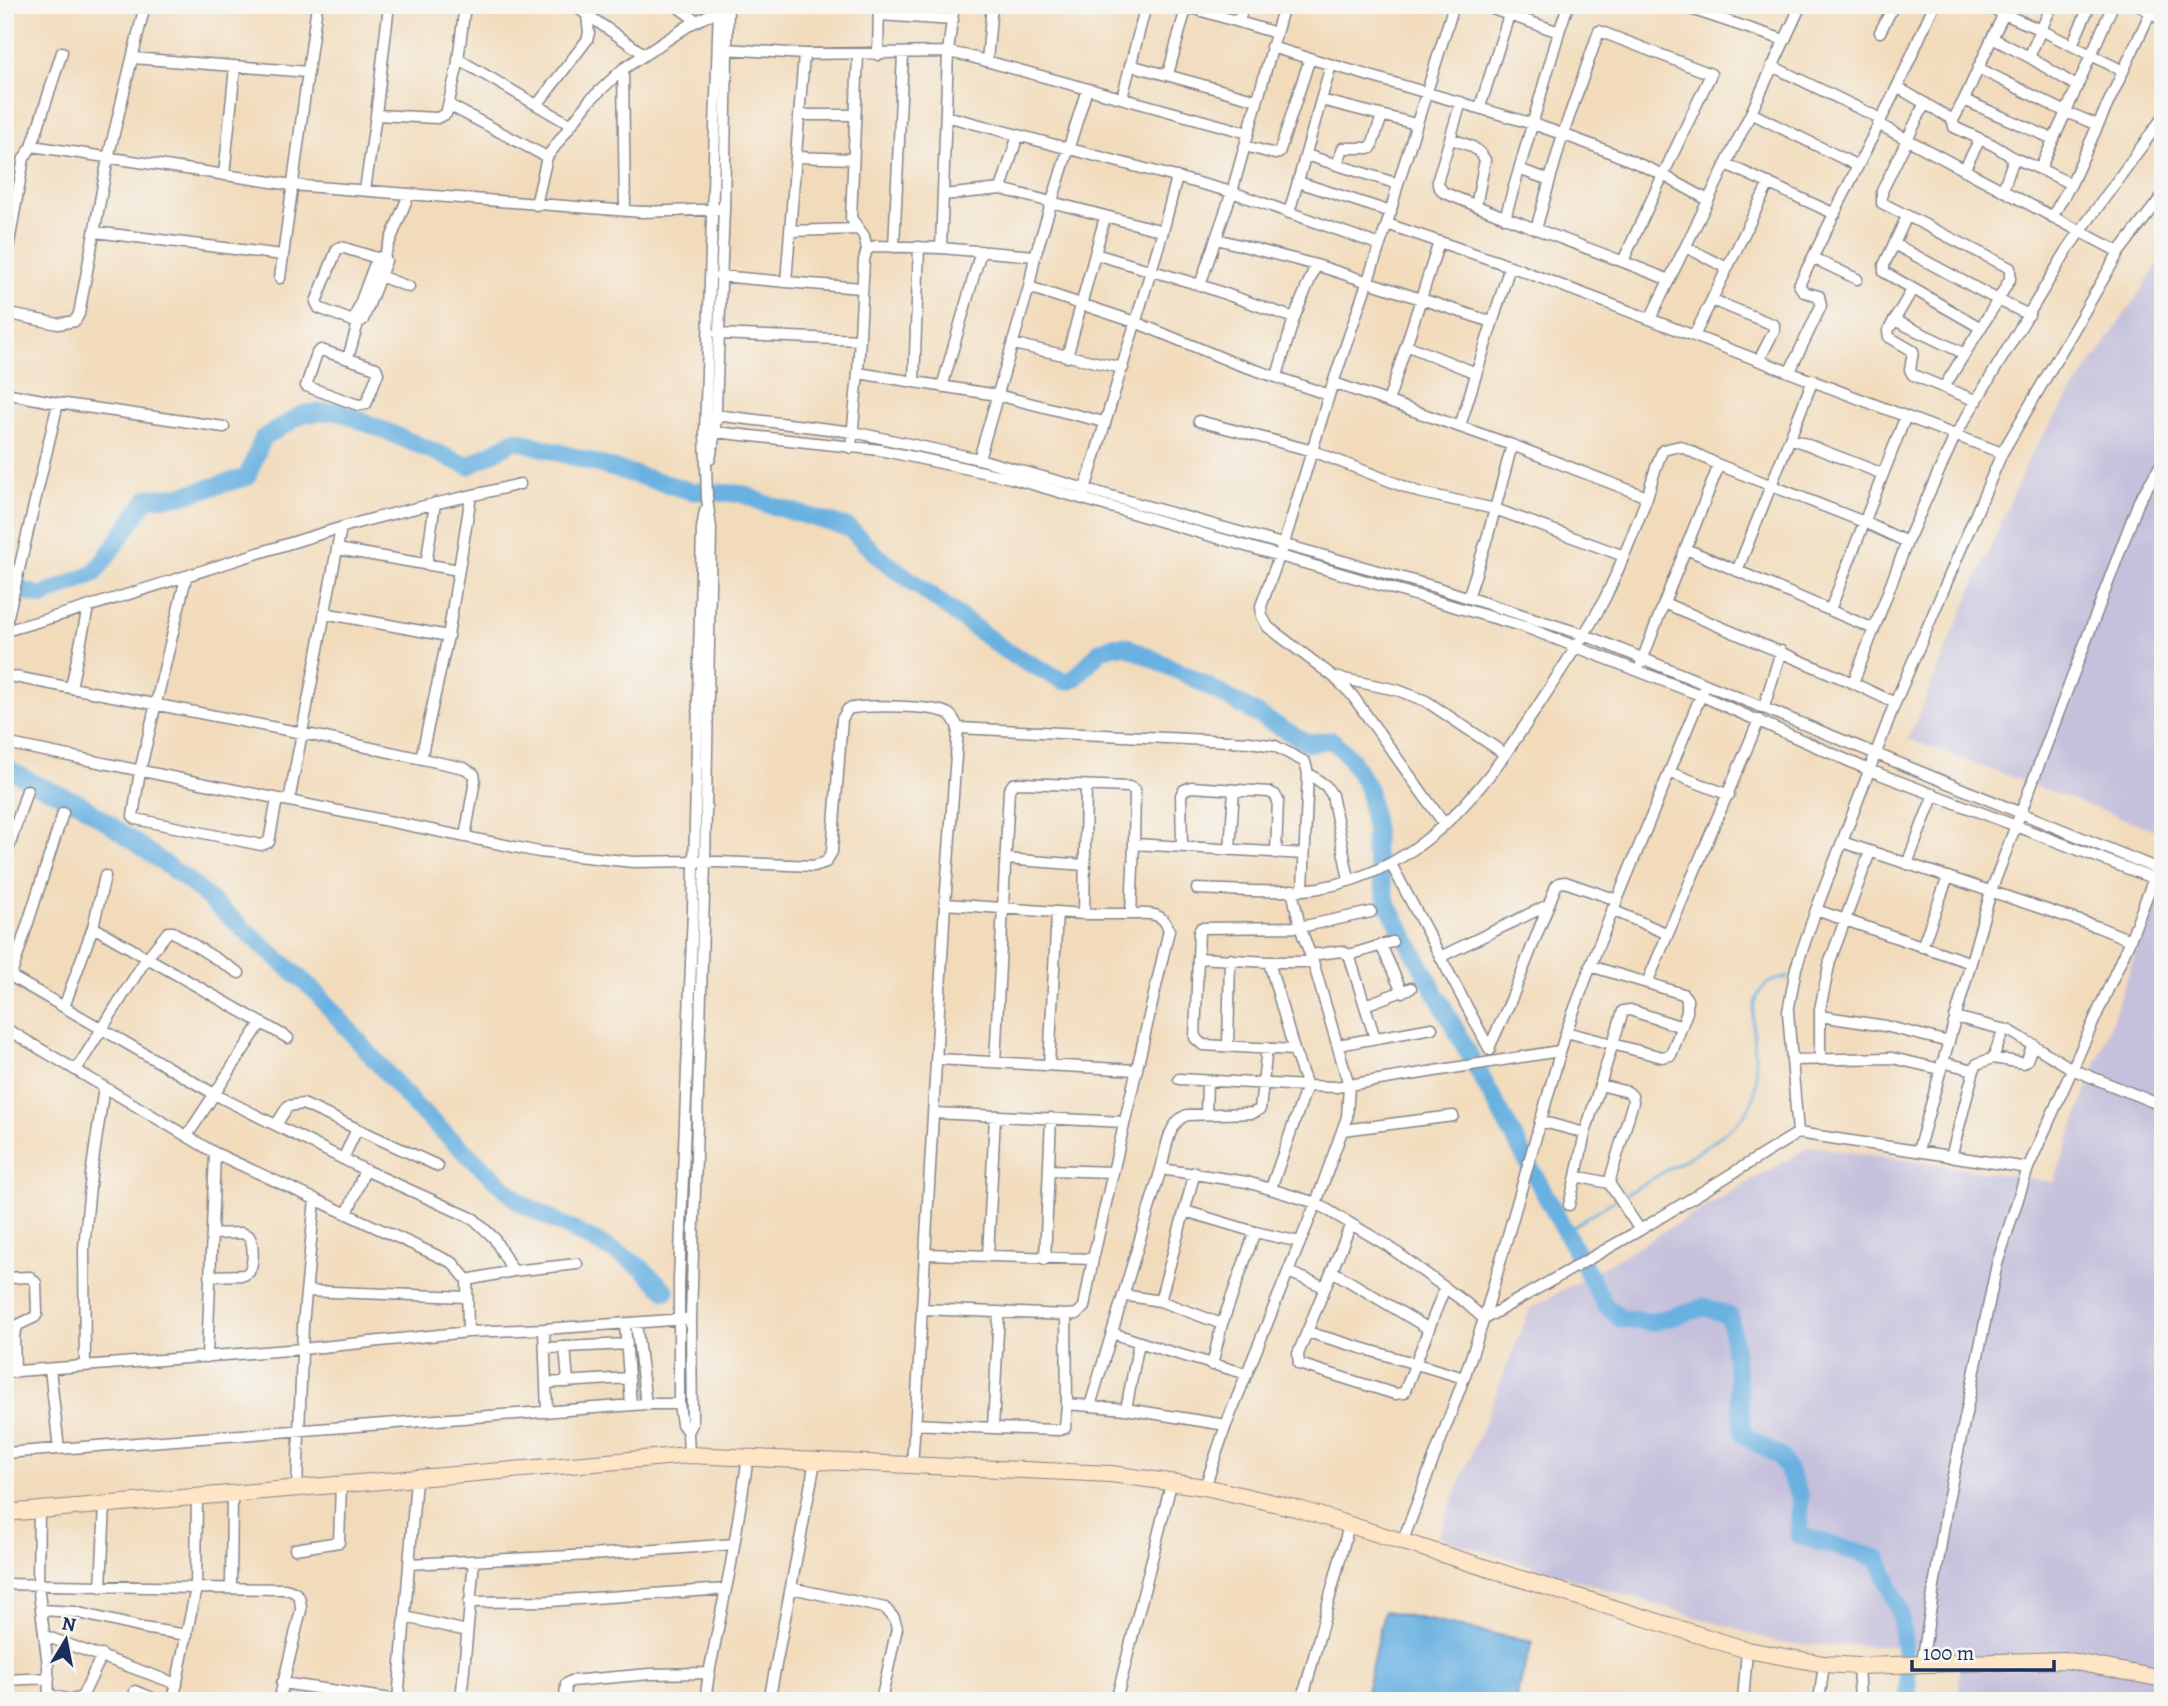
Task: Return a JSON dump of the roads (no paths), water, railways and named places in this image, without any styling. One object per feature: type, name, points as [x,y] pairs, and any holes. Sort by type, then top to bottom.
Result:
[{"type":"main road","points":[[5,1513],[689,1455],[1111,1474],[1205,1487],[1299,1509],[1747,1650],[1824,1664],[2065,1660],[2163,1679]]},
{"type":"street","points":[[5,313],[58,324],[75,321],[81,306],[108,158],[145,5]]},
{"type":"street","points":[[280,278],[317,5]]},
{"type":"street","points":[[365,190],[390,5]]},
{"type":"street","points":[[376,115],[437,118],[446,114],[458,59],[464,13],[462,5]]},
{"type":"street","points":[[573,5],[644,54]]},
{"type":"street","points":[[675,5],[698,21]]},
{"type":"street","points":[[536,205],[547,157],[589,101],[623,69],[644,54],[723,7],[740,5]]},
{"type":"street","points":[[941,248],[948,52],[954,5]]},
{"type":"street","points":[[987,61],[992,5]]},
{"type":"street","points":[[1122,98],[1146,5]]},
{"type":"street","points":[[1239,22],[1244,5]]},
{"type":"street","points":[[1200,285],[1245,146],[1284,5]]},
{"type":"street","points":[[1445,825],[1352,695],[1334,677],[1268,627],[1262,616],[1261,606],[1391,212],[1454,5]]},
{"type":"street","points":[[1481,5],[1559,32]]},
{"type":"street","points":[[1505,218],[1568,5]]},
{"type":"street","points":[[1679,5],[1784,40]]},
{"type":"street","points":[[1650,319],[1801,5]]},
{"type":"street","points":[[1880,32],[1894,5]]},
{"type":"street","points":[[1790,371],[1820,309],[1819,296],[1804,292],[1799,285],[1897,87],[1934,5]]},
{"type":"street","points":[[1983,5],[2041,30],[2123,71]]},
{"type":"street","points":[[2029,57],[2052,5]]},
{"type":"street","points":[[2072,45],[2090,5]]},
{"type":"street","points":[[2040,169],[2113,5]]},
{"type":"street","points":[[2139,5],[2152,9],[2163,21]]},
{"type":"street","points":[[1168,75],[1185,6],[1276,33]]},
{"type":"street","points":[[689,1455],[688,1432],[692,1424],[685,1319],[682,1177],[699,862],[702,528],[707,498],[705,433],[726,49],[723,7]]},
{"type":"street","points":[[708,469],[715,432],[723,7]]},
{"type":"street","points":[[2052,217],[2071,184],[2152,9]]},
{"type":"street","points":[[878,55],[880,10],[953,20]]},
{"type":"street","points":[[1953,120],[2004,14]]},
{"type":"street","points":[[537,105],[587,40],[587,15]]},
{"type":"street","points":[[1480,107],[1509,15]]},
{"type":"street","points":[[1536,229],[1563,134],[1599,31],[1712,74],[1623,261]]},
{"type":"street","points":[[1992,38],[2078,87]]},
{"type":"street","points":[[1271,47],[1480,107],[1563,134],[1663,175],[1709,201]]},
{"type":"street","points":[[726,49],[858,55],[948,52],[1248,134]]},
{"type":"street","points":[[5,265],[24,158],[32,146],[62,52]]},
{"type":"street","points":[[786,282],[804,54]]},
{"type":"street","points":[[894,247],[903,54]]},
{"type":"street","points":[[851,447],[867,249],[864,236],[851,218],[858,55]]},
{"type":"street","points":[[133,58],[308,72]]},
{"type":"street","points":[[1245,146],[1275,155],[1279,153],[1310,58]]},
{"type":"street","points":[[458,59],[571,125]]},
{"type":"street","points":[[1130,65],[1257,100]]},
{"type":"street","points":[[1289,213],[1331,65]]},
{"type":"street","points":[[224,175],[235,66]]},
{"type":"street","points":[[1772,66],[2119,252]]},
{"type":"street","points":[[1978,68],[2098,125]]},
{"type":"street","points":[[623,69],[625,211]]},
{"type":"street","points":[[1897,87],[1953,120],[1956,128],[2071,184]]},
{"type":"street","points":[[979,459],[1029,288],[1035,256],[1087,89]]},
{"type":"street","points":[[1321,100],[1416,124]]},
{"type":"street","points":[[1964,100],[2053,139]]},
{"type":"street","points":[[1461,102],[1439,175],[1438,185],[1443,192],[1669,280]]},
{"type":"street","points":[[1924,103],[1881,197],[1887,207],[2010,268],[2010,279],[1944,387]]},
{"type":"street","points":[[449,105],[547,157]]},
{"type":"street","points":[[1751,113],[1858,166]]},
{"type":"street","points":[[800,115],[854,115]]},
{"type":"street","points":[[946,116],[1231,192],[1380,246]]},
{"type":"street","points":[[1337,165],[1343,148],[1371,148],[1382,116]]},
{"type":"street","points":[[1853,683],[1907,542],[1955,436],[2079,232],[2163,117]]},
{"type":"street","points":[[1000,190],[1018,135]]},
{"type":"street","points":[[1451,139],[1472,146],[1480,151],[1485,160],[1476,206]]},
{"type":"street","points":[[1964,170],[1980,139]]},
{"type":"street","points":[[32,146],[292,185],[625,211],[718,209]]},
{"type":"street","points":[[1306,155],[1398,184]]},
{"type":"street","points":[[796,157],[852,159]]},
{"type":"street","points":[[2003,190],[2014,158]]},
{"type":"street","points":[[1726,164],[1835,214]]},
{"type":"street","points":[[1521,170],[1550,180]]},
{"type":"street","points":[[1084,493],[1123,368],[1177,177]]},
{"type":"street","points":[[1298,182],[1391,212]]},
{"type":"street","points":[[1694,336],[1769,183]]},
{"type":"street","points":[[943,195],[1000,190],[1163,231]]},
{"type":"street","points":[[381,257],[409,194]]},
{"type":"street","points":[[1798,1133],[1788,1012],[1796,968],[1869,769],[2002,453],[2119,252],[2163,195]]},
{"type":"street","points":[[1907,216],[1884,265],[1884,272],[1981,328]]},
{"type":"street","points":[[1067,356],[1105,217]]},
{"type":"street","points":[[1387,224],[1790,371],[1905,418],[2002,453]]},
{"type":"street","points":[[790,231],[857,229]]},
{"type":"street","points":[[95,232],[282,254]]},
{"type":"street","points":[[1217,239],[1316,265],[1492,322]]},
{"type":"street","points":[[1388,402],[1439,242]]},
{"type":"street","points":[[1894,244],[2029,315]]},
{"type":"street","points":[[867,249],[876,246],[919,247],[1035,256]]},
{"type":"street","points":[[348,358],[358,323],[363,320],[376,274],[386,261],[381,257],[341,247],[337,249],[316,302],[319,308],[358,323]]},
{"type":"street","points":[[914,382],[919,247]]},
{"type":"street","points":[[1686,247],[1727,268]]},
{"type":"street","points":[[942,387],[981,251]]},
{"type":"street","points":[[1095,254],[1200,285],[1294,318]]},
{"type":"street","points":[[1813,258],[1857,279]]},
{"type":"street","points":[[1277,376],[1294,318],[1316,265]]},
{"type":"street","points":[[1460,426],[1510,267]]},
{"type":"street","points":[[376,274],[409,287]]},
{"type":"street","points":[[720,276],[862,288]]},
{"type":"street","points":[[1029,288],[1135,322],[1232,362],[1329,395]]},
{"type":"street","points":[[1912,290],[1888,334],[1891,339],[1913,351],[1910,373],[1977,401]]},
{"type":"street","points":[[1712,300],[1774,325],[1774,331],[1759,360]]},
{"type":"street","points":[[1894,320],[1965,354]]},
{"type":"street","points":[[718,334],[859,340]]},
{"type":"street","points":[[1013,344],[1123,368]]},
{"type":"street","points":[[1406,345],[1476,373]]},
{"type":"street","points":[[318,351],[348,358],[374,366],[377,370],[366,404],[358,405],[306,386],[318,351]]},
{"type":"street","points":[[858,373],[998,395],[1104,422]]},
{"type":"street","points":[[1738,571],[1813,380]]},
{"type":"street","points":[[1334,383],[1512,444],[1647,498]]},
{"type":"street","points":[[5,393],[224,427]]},
{"type":"street","points":[[58,403],[5,630],[88,608],[341,527],[520,484]]},
{"type":"street","points":[[715,415],[853,432],[979,459],[1084,493],[1468,598],[1585,635],[1643,658],[1759,720],[1869,769],[2017,827],[2159,875]]},
{"type":"street","points":[[1830,610],[1905,418]]},
{"type":"street","points":[[1199,421],[1312,451],[1418,492],[1495,509],[1624,556]]},
{"type":"street","points":[[715,432],[880,450],[1084,493]]},
{"type":"street","points":[[1790,438],[1883,474]]},
{"type":"street","points":[[1468,598],[1512,444]]},
{"type":"street","points":[[1197,889],[1320,888],[1387,866],[1445,825],[1474,796],[1505,754],[1585,635],[1624,556],[1663,450],[1681,446],[1719,465],[1864,522],[1907,542]]},
{"type":"street","points":[[1918,1151],[1991,891],[2139,500],[2163,461]]},
{"type":"street","points":[[1638,670],[1719,465]]},
{"type":"street","points":[[421,758],[448,636],[471,496]]},
{"type":"street","points":[[426,565],[435,503]]},
{"type":"street","points":[[289,801],[341,527]]},
{"type":"street","points":[[337,549],[459,570]]},
{"type":"street","points":[[1281,549],[1525,627],[1638,670],[1764,707],[2022,813],[2159,875]]},
{"type":"street","points":[[1686,549],[1874,629]]},
{"type":"street","points":[[186,576],[140,771],[133,811],[136,819],[261,845],[269,842],[277,799]]},
{"type":"street","points":[[1664,603],[1781,651],[1895,703]]},
{"type":"street","points":[[71,687],[88,608]]},
{"type":"street","points":[[324,613],[448,636]]},
{"type":"street","points":[[1764,707],[1781,651]]},
{"type":"street","points":[[5,675],[302,733],[464,768],[474,774],[475,780],[465,837]]},
{"type":"street","points":[[1334,677],[1397,690],[1426,702],[1505,754]]},
{"type":"street","points":[[1402,1543],[1484,1319],[1559,1051],[1614,905],[1703,690]]},
{"type":"street","points":[[5,743],[539,852],[633,862],[814,866],[826,862],[832,852],[842,719],[848,709],[863,705],[947,713],[958,728],[912,1466]]},
{"type":"street","points":[[1647,983],[1759,720]]},
{"type":"street","points":[[958,728],[1262,743],[1275,746],[1305,762],[1308,774],[1304,854],[1298,890],[1300,927],[1349,1085],[1347,1117],[1316,1203],[1226,1425],[1205,1487]]},
{"type":"street","points":[[1669,772],[1729,795]]},
{"type":"street","points":[[1308,774],[1326,786],[1332,795],[1353,878]]},
{"type":"street","points":[[995,1062],[1009,790],[1013,784],[1135,790],[1131,914]]},
{"type":"street","points":[[1181,847],[1181,795],[1191,787],[1275,794],[1278,800],[1276,853]]},
{"type":"street","points":[[1084,914],[1086,788]]},
{"type":"street","points":[[5,860],[27,790]]},
{"type":"street","points":[[1230,850],[1234,790]]},
{"type":"street","points":[[1907,864],[1934,794]]},
{"type":"street","points":[[63,813],[8,974],[215,1095],[365,1170],[482,1224],[494,1238],[513,1271]]},
{"type":"street","points":[[1842,842],[2130,940]]},
{"type":"street","points":[[1134,844],[1304,854]]},
{"type":"street","points":[[1820,1059],[1820,1016],[1830,961],[1870,852]]},
{"type":"street","points":[[1917,1664],[1971,1381],[1997,1264],[2028,1168],[2159,875],[2163,855]]},
{"type":"street","points":[[1006,859],[1085,865]]},
{"type":"street","points":[[1387,866],[1496,1061]]},
{"type":"street","points":[[64,1007],[93,927],[106,876]]},
{"type":"street","points":[[1922,947],[1948,877]]},
{"type":"street","points":[[1489,1048],[1559,883],[1565,882],[1668,934]]},
{"type":"street","points":[[922,1309],[1066,1315],[1077,1314],[1084,1307],[1169,930],[1165,919],[1160,916],[1084,914],[945,904]]},
{"type":"street","points":[[1440,957],[1548,905]]},
{"type":"street","points":[[1816,910],[1971,963]]},
{"type":"street","points":[[1049,1065],[1057,912]]},
{"type":"street","points":[[1294,1050],[1203,1045],[1195,1038],[1201,928],[1300,927],[1371,912]]},
{"type":"street","points":[[93,927],[288,1038]]},
{"type":"street","points":[[76,1070],[146,959],[165,934],[173,932],[239,973]]},
{"type":"street","points":[[1198,958],[1269,962],[1312,959],[1341,951],[1349,955],[1387,944],[1407,990],[1365,1005]]},
{"type":"street","points":[[1349,955],[1375,1038]]},
{"type":"street","points":[[1228,1046],[1230,960]]},
{"type":"street","points":[[1269,962],[1307,1086],[1271,1188]]},
{"type":"street","points":[[1566,1032],[1667,1057],[1674,1052],[1689,1004],[1683,994],[1590,967]]},
{"type":"street","points":[[1569,1205],[1585,1133],[1621,1015],[1626,1009],[1682,1027]]},
{"type":"street","points":[[1820,1016],[1885,1026],[1949,1042]]},
{"type":"street","points":[[1955,1017],[2004,1028],[2074,1070],[2163,1106]]},
{"type":"street","points":[[187,1136],[261,1023]]},
{"type":"street","points":[[5,1028],[215,1153],[453,1263],[467,1280],[468,1332]]},
{"type":"street","points":[[1338,1045],[1432,1028]]},
{"type":"street","points":[[1993,1058],[2004,1028]]},
{"type":"street","points":[[1951,1157],[1977,1064],[1993,1058],[2023,1063],[2027,1060],[2033,1044]]},
{"type":"street","points":[[1090,1406],[1174,1125],[1178,1118],[1187,1115],[1253,1113],[1260,1109],[1267,1048]]},
{"type":"street","points":[[1179,1079],[1307,1086],[1349,1085],[1559,1051]]},
{"type":"street","points":[[1792,1060],[1892,1058],[1974,1070]]},
{"type":"street","points":[[937,1059],[1137,1070]]},
{"type":"street","points":[[1206,1114],[1207,1080]]},
{"type":"street","points":[[1600,1085],[1628,1092],[1633,1102],[1612,1186]]},
{"type":"street","points":[[85,1366],[84,1248],[104,1087]]},
{"type":"street","points":[[276,1125],[288,1106],[298,1103],[438,1166]]},
{"type":"street","points":[[934,1113],[1124,1122]]},
{"type":"street","points":[[988,1256],[995,1116]]},
{"type":"street","points":[[1343,1130],[1453,1116]]},
{"type":"street","points":[[1045,1259],[1051,1118]]},
{"type":"street","points":[[1540,1121],[1585,1133]]},
{"type":"street","points":[[343,1159],[357,1129]]},
{"type":"street","points":[[1484,1319],[1640,1230],[1798,1133],[2028,1168]]},
{"type":"street","points":[[207,1357],[215,1153]]},
{"type":"street","points":[[1161,1169],[1195,1172],[1271,1188],[1316,1203],[1388,1246],[1484,1319]]},
{"type":"street","points":[[347,1214],[365,1170]]},
{"type":"street","points":[[1049,1170],[1113,1172]]},
{"type":"street","points":[[1160,1301],[1195,1172]]},
{"type":"street","points":[[1576,1176],[1612,1186],[1640,1230]]},
{"type":"street","points":[[296,1488],[302,1349],[315,1199]]},
{"type":"street","points":[[1185,1211],[1300,1242]]},
{"type":"street","points":[[1351,1224],[1298,1354],[1299,1364],[1395,1394],[1404,1393],[1445,1287]]},
{"type":"street","points":[[1212,1365],[1222,1324],[1255,1232]]},
{"type":"street","points":[[210,1276],[244,1275],[252,1267],[252,1243],[249,1236],[242,1233],[212,1234]]},
{"type":"street","points":[[925,1254],[1093,1259]]},
{"type":"street","points":[[467,1280],[513,1271],[577,1264]]},
{"type":"street","points":[[1288,1272],[1325,1287]]},
{"type":"street","points":[[1332,1272],[1429,1329]]},
{"type":"street","points":[[5,1278],[30,1277],[36,1283],[37,1314],[18,1325],[14,1335],[10,1372],[302,1349],[468,1332],[685,1319]]},
{"type":"street","points":[[306,1291],[467,1297]]},
{"type":"street","points":[[1123,1295],[1160,1301],[1222,1324]]},
{"type":"street","points":[[993,1428],[999,1312]]},
{"type":"street","points":[[915,1430],[1065,1428],[1066,1315]]},
{"type":"street","points":[[685,1319],[679,1404],[682,1424],[688,1432]]},
{"type":"street","points":[[631,1324],[627,1344],[631,1405]]},
{"type":"street","points":[[631,1324],[646,1404]]},
{"type":"street","points":[[544,1329],[547,1412]]},
{"type":"street","points":[[1307,1332],[1464,1378]]},
{"type":"street","points":[[1112,1333],[1247,1374]]},
{"type":"street","points":[[1126,1409],[1139,1342]]},
{"type":"street","points":[[545,1348],[627,1344]]},
{"type":"street","points":[[565,1347],[568,1382]]},
{"type":"street","points":[[50,1369],[59,1449]]},
{"type":"street","points":[[546,1383],[629,1378]]},
{"type":"street","points":[[5,1453],[631,1405],[679,1404]]},
{"type":"street","points":[[1067,1404],[1126,1409],[1226,1425]]},
{"type":"street","points":[[705,1701],[748,1458]]},
{"type":"street","points":[[769,1701],[816,1461]]},
{"type":"street","points":[[282,1683],[398,1700],[416,1479]]},
{"type":"street","points":[[1116,1701],[1171,1484]]},
{"type":"street","points":[[295,1549],[339,1542],[341,1485]]},
{"type":"street","points":[[231,1588],[232,1494]]},
{"type":"street","points":[[173,1701],[196,1588],[197,1496]]},
{"type":"street","points":[[101,1587],[105,1504]]},
{"type":"street","points":[[39,1510],[38,1585],[49,1698],[79,1699],[102,1655]]},
{"type":"street","points":[[1302,1701],[1349,1525]]},
{"type":"street","points":[[409,1564],[688,1549],[734,1544]]},
{"type":"street","points":[[461,1701],[474,1561]]},
{"type":"street","points":[[5,1584],[295,1591],[299,1596],[301,1610],[279,1701]]},
{"type":"street","points":[[791,1588],[884,1608],[894,1618],[897,1628],[881,1701]]},
{"type":"street","points":[[469,1602],[549,1601],[726,1589]]},
{"type":"street","points":[[41,1610],[86,1614],[143,1628],[187,1635]]},
{"type":"street","points":[[405,1617],[467,1631]]},
{"type":"street","points":[[45,1636],[177,1684]]},
{"type":"street","points":[[1743,1701],[1747,1650]]},
{"type":"street","points":[[1819,1701],[1824,1664]]},
{"type":"street","points":[[1858,1665],[1860,1701]]},
{"type":"street","points":[[565,1701],[564,1690],[571,1681],[650,1674],[709,1673]]},
{"type":"street","points":[[5,1680],[49,1678]]},
{"type":"street","points":[[135,1691],[160,1701]]},
{"type":"water","points":[[1384,1611],[1532,1642],[1515,1701],[1364,1701]]},
{"type":"waterway","points":[[5,586],[42,596],[95,573],[148,498],[180,496],[247,477],[263,438],[303,414],[338,411],[468,466],[516,440],[691,491],[743,494],[766,504],[849,528],[879,557],[1006,651],[1063,681],[1075,678],[1100,651],[1112,646],[1126,646],[1193,678],[1308,743],[1332,740],[1350,758],[1368,788],[1375,831],[1374,850],[1387,903],[1605,1305],[1621,1319],[1653,1322],[1705,1307],[1730,1316],[1744,1436],[1781,1457],[1800,1496],[1799,1536],[1878,1558],[1900,1612],[1908,1685],[1907,1701]]},
{"type":"waterway","points":[[5,767],[35,784],[80,803],[186,879],[315,991],[416,1107],[521,1203],[625,1257],[642,1268],[666,1291]]},
{"type":"waterway","points":[[1621,1197],[1709,1145],[1749,1108],[1756,1078],[1753,1026],[1758,995],[1767,984],[1788,977]]},
{"type":"waterway","points":[[1565,1231],[1615,1200]]}]
